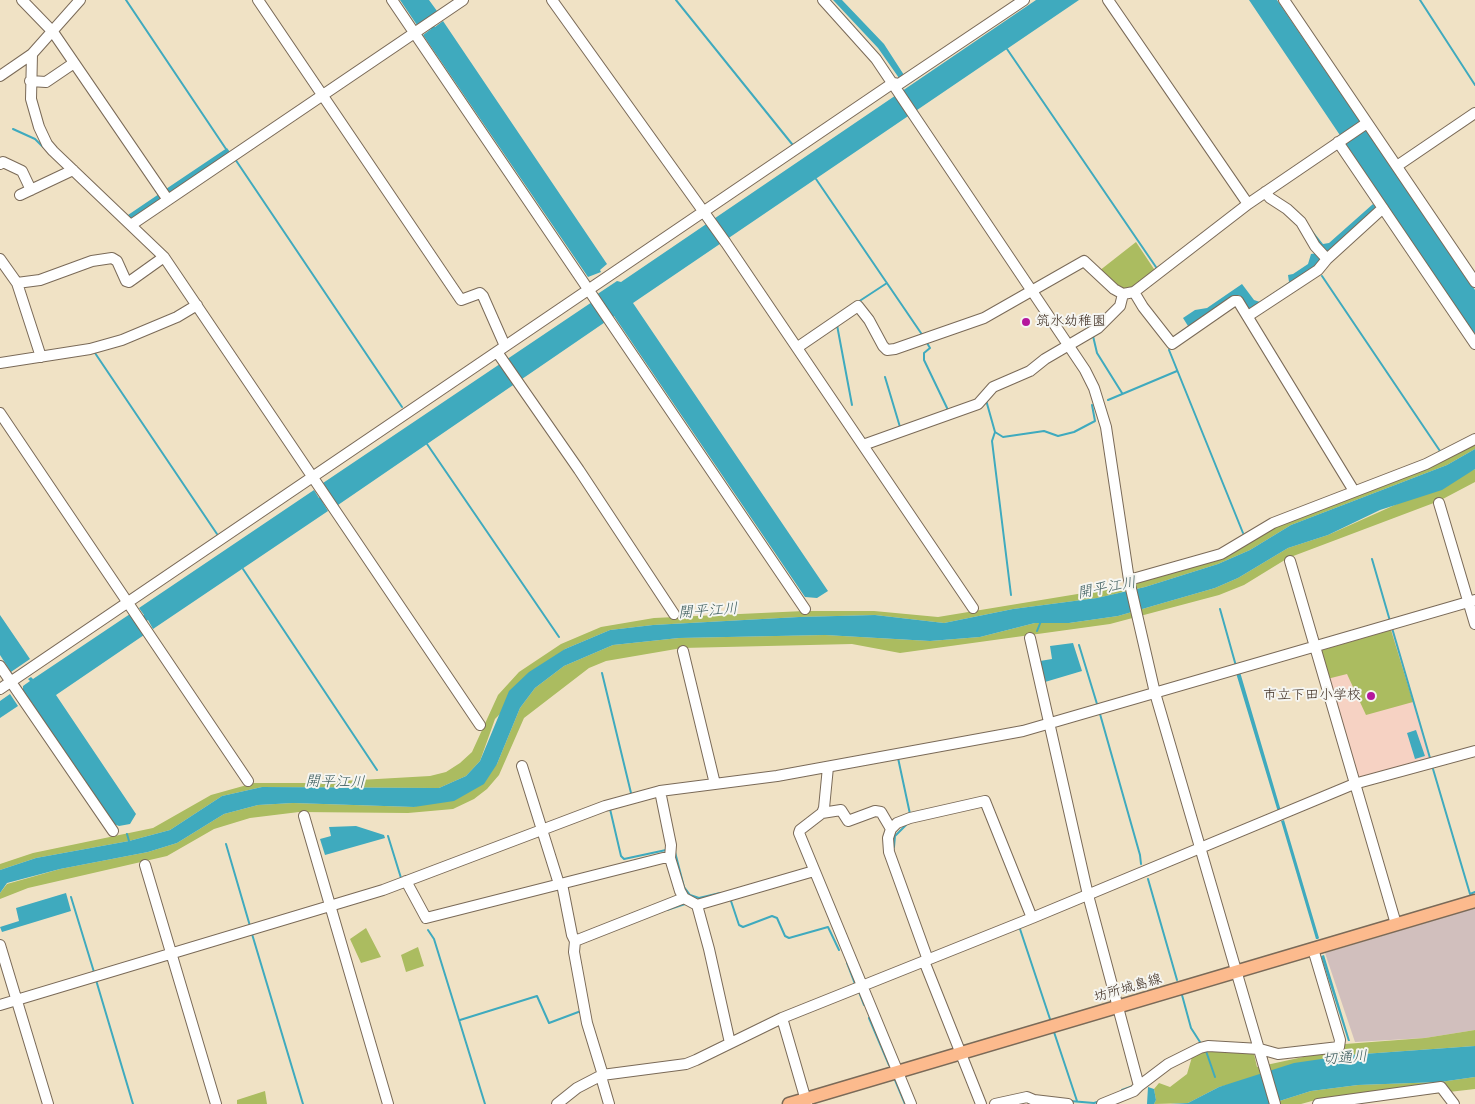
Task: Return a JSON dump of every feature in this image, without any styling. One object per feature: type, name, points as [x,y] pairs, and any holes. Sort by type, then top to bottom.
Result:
[{"type":"main road","name":"坊所城島線","points":[[789,1104],[807,1102],[898,1072],[1475,901]]},
{"type":"street","points":[[22,0],[53,32],[168,200]]},
{"type":"street","points":[[0,76],[32,54],[80,0]]},
{"type":"street","points":[[258,0],[461,300],[480,293],[483,296],[498,334],[501,353],[520,386],[579,470],[674,614]]},
{"type":"street","points":[[392,0],[805,609]]},
{"type":"street","points":[[132,225],[463,0]]},
{"type":"street","points":[[552,0],[707,215],[973,608]]},
{"type":"street","points":[[823,0],[865,46],[896,87],[1085,370],[1102,409],[1130,581],[1155,693],[1275,1104]]},
{"type":"street","points":[[1108,0],[1248,204]]},
{"type":"street","points":[[1284,0],[1475,282]]},
{"type":"street","points":[[0,689],[312,477],[501,353],[588,290],[707,215],[1019,1]]},
{"type":"street","points":[[32,54],[31,99],[42,134],[53,151],[164,257],[480,725]]},
{"type":"street","points":[[30,81],[46,82],[74,63]]},
{"type":"street","points":[[1397,166],[1475,113]]},
{"type":"street","points":[[863,445],[976,405],[993,387],[1030,371],[1068,345],[1098,328],[1120,306],[1129,293],[1248,204],[1367,123]]},
{"type":"street","points":[[1338,142],[1475,344]]},
{"type":"street","points":[[0,164],[3,162],[22,170],[31,190]]},
{"type":"street","points":[[20,195],[73,170]]},
{"type":"street","points":[[1265,192],[1270,198],[1287,208],[1302,222],[1323,255]]},
{"type":"street","points":[[1248,316],[1318,270],[1323,255],[1383,208]]},
{"type":"street","points":[[17,283],[40,280],[92,261],[112,258],[117,262],[126,281],[129,282],[164,257]]},
{"type":"street","points":[[0,259],[17,283],[41,357]]},
{"type":"street","points":[[798,347],[858,306],[869,320],[883,346],[888,350],[895,349],[974,323],[1084,261],[1114,290],[1129,293],[1171,344],[1236,300],[1248,316],[1354,491]]},
{"type":"street","points":[[0,363],[90,349],[122,340],[177,317],[197,305]]},
{"type":"street","points":[[0,413],[129,601],[248,781]]},
{"type":"street","points":[[1130,581],[1221,554],[1273,523],[1426,464],[1475,439]]},
{"type":"street","points":[[1440,504],[1472,601],[1475,624]]},
{"type":"street","points":[[1290,561],[1396,924]]},
{"type":"street","points":[[0,1005],[406,881],[605,806],[660,791],[828,767],[1048,724],[1472,601]]},
{"type":"street","points":[[1030,638],[1088,895],[1139,1086]]},
{"type":"street","points":[[683,651],[715,784]]},
{"type":"street","points":[[0,666],[113,831]]},
{"type":"street","points":[[557,1104],[577,1088],[602,1076],[686,1064],[707,1056],[782,1018],[1201,849],[1354,784],[1475,751]]},
{"type":"street","points":[[522,766],[541,830],[560,884],[575,941],[574,952],[587,1023],[609,1104]]},
{"type":"street","points":[[822,813],[828,767]]},
{"type":"street","points":[[660,791],[671,845],[670,858],[675,877],[684,898],[697,905],[814,871]]},
{"type":"street","points":[[981,1104],[960,1054],[892,864],[888,838],[891,829],[897,823],[910,818],[984,801],[1032,918]]},
{"type":"street","points":[[891,829],[881,812],[875,811],[848,821],[841,810],[822,813],[810,820],[799,833],[911,1104]]},
{"type":"street","points":[[304,816],[388,1104]]},
{"type":"street","points":[[406,881],[426,918],[635,864],[670,858]]},
{"type":"street","points":[[145,865],[216,1104]]},
{"type":"street","points":[[575,941],[684,898]]},
{"type":"street","points":[[697,905],[730,1043]]},
{"type":"street","points":[[0,945],[48,1104]]},
{"type":"street","points":[[1102,1104],[1134,1091],[1168,1064],[1208,1046],[1260,1049],[1278,1054],[1339,1047],[1340,1040],[1313,950]]},
{"type":"street","points":[[782,1018],[807,1102]]},
{"type":"street","points":[[1318,1104],[1440,1087],[1454,1104]]},
{"type":"street","points":[[995,1104],[1027,1097],[1034,1100],[1068,1104]]},
{"type":"shaded area","name":"市立下田小学校","points":[[1393,627],[1431,759],[1355,780],[1316,649]]},
{"type":"shaded area","points":[[1475,908],[1475,1030],[1425,1038],[1355,1042],[1325,953]]},
{"type":"green space","points":[[1136,242],[1156,272],[1134,287],[1122,289],[1099,271]]},
{"type":"green space","points":[[1475,442],[1475,449],[1447,465],[1291,525],[1250,550],[1218,564],[1145,587],[1097,598],[1013,609],[944,623],[875,615],[653,625],[610,630],[565,649],[495,719],[480,761],[466,776],[439,788],[262,787],[222,796],[170,830],[129,841],[36,858],[0,870],[0,864],[33,853],[153,828],[211,795],[254,783],[307,783],[430,776],[446,772],[472,752],[498,695],[519,672],[561,644],[601,627],[654,618],[804,611],[874,611],[938,617],[1120,587],[1223,556],[1279,523]]},
{"type":"green space","points":[[1475,469],[1475,482],[1439,501],[1288,558],[1244,585],[1219,595],[1110,624],[900,653],[852,644],[682,648],[606,661],[589,668],[524,718],[499,775],[487,789],[474,799],[453,809],[408,813],[299,812],[250,818],[214,829],[167,856],[28,888],[0,899],[0,893],[7,884],[60,869],[148,852],[177,843],[224,814],[258,805],[293,803],[414,807],[497,764],[520,708],[535,688],[564,666],[613,645],[679,638],[825,635],[930,641],[980,637],[1035,623],[1069,623],[1118,616],[1215,588],[1238,578],[1288,548],[1328,535]]},
{"type":"green space","points":[[1391,630],[1413,702],[1366,715],[1347,674],[1327,679],[1319,651]]},
{"type":"green space","points":[[366,928],[381,957],[361,963],[350,939]]},
{"type":"green space","points":[[418,947],[424,966],[406,972],[401,955]]},
{"type":"green space","points":[[1475,1030],[1475,1046],[1349,1055],[1219,1087],[1188,1103],[1154,1104],[1156,1100],[1154,1089],[1159,1083],[1170,1087],[1187,1074],[1192,1057],[1211,1050],[1254,1054],[1257,1067],[1340,1049],[1345,1044],[1425,1038]]},
{"type":"green space","points":[[1475,1077],[1475,1089],[1344,1104],[1336,1104],[1323,1098],[1301,1104],[1270,1104],[1311,1091],[1358,1085],[1440,1082]]},
{"type":"green space","points":[[265,1091],[267,1104],[237,1104],[237,1100]]},
{"type":"water","points":[[400,0],[429,0],[437,11],[428,18],[435,27],[443,21],[607,264],[600,270],[601,272],[588,277],[423,35],[431,29],[425,20],[417,25]]},
{"type":"water","points":[[833,0],[842,0],[884,44],[904,75],[899,78],[878,48]]},
{"type":"water","points":[[1036,0],[1079,0],[633,303],[828,591],[817,598],[805,597],[614,316],[338,505],[331,495],[322,501],[328,511],[153,629],[148,620],[139,626],[144,635],[56,695],[136,814],[130,824],[119,826],[114,824],[23,690],[23,686],[30,681],[28,679],[31,677],[33,679],[130,614],[135,621],[144,615],[139,608],[314,490],[319,498],[329,492],[323,483],[598,298],[596,295],[617,281],[621,282]]},
{"type":"water","points":[[1249,0],[1277,0],[1475,290],[1475,336]]},
{"type":"water","points":[[227,148],[230,152],[169,193],[166,189]]},
{"type":"water","points":[[159,194],[162,198],[130,219],[128,215]]},
{"type":"water","points":[[1373,204],[1377,209],[1330,251],[1324,253],[1316,268],[1253,310],[1249,309],[1239,295],[1236,295],[1173,339],[1171,338],[1188,326],[1183,318],[1195,310],[1207,308],[1242,284],[1254,300],[1260,302],[1289,282],[1288,275],[1293,274],[1308,264],[1311,254],[1317,253],[1321,246],[1308,225],[1323,244],[1329,243]]},
{"type":"water","points":[[1475,449],[1475,469],[1442,490],[1380,510],[1328,535],[1288,548],[1238,578],[1215,588],[1118,616],[1069,623],[1035,623],[980,637],[930,641],[825,635],[679,638],[613,645],[564,666],[535,688],[520,708],[497,764],[484,784],[454,801],[414,807],[293,803],[258,805],[224,814],[177,843],[148,852],[60,869],[7,883],[0,893],[0,870],[36,858],[129,841],[170,830],[222,796],[262,787],[439,788],[466,776],[480,761],[509,691],[529,672],[565,649],[610,630],[653,625],[875,615],[944,623],[1013,609],[1097,598],[1145,587],[1218,564],[1250,550],[1291,525],[1447,465]]},
{"type":"water","points":[[0,615],[30,659],[11,672],[0,655]]},
{"type":"water","points":[[1073,643],[1082,671],[1045,682],[1040,661],[1052,659],[1050,646]]},
{"type":"water","points":[[1240,672],[1281,811],[1278,812],[1236,673]]},
{"type":"water","points":[[10,694],[18,706],[0,718],[0,701]]},
{"type":"water","points":[[1416,730],[1425,756],[1415,759],[1407,733]]},
{"type":"water","points":[[1284,820],[1318,939],[1316,939],[1281,821]]},
{"type":"water","points":[[356,826],[384,835],[385,838],[325,855],[320,839],[331,836],[329,827]]},
{"type":"water","points":[[66,893],[71,911],[2,932],[0,927],[19,921],[16,908]]},
{"type":"water","points":[[1324,955],[1350,1041],[1348,1041],[1321,956]]},
{"type":"water","name":"切通川","points":[[1475,1046],[1475,1077],[1440,1082],[1358,1085],[1311,1091],[1270,1104],[1170,1104],[1188,1103],[1219,1087],[1294,1063],[1349,1055]]},
{"type":"water","points":[[1148,1087],[1154,1089],[1156,1100],[1154,1104],[1147,1104]]},
{"type":"waterway","points":[[126,0],[226,149]]},
{"type":"waterway","points":[[676,0],[792,144]]},
{"type":"waterway","points":[[1420,0],[1475,85]]},
{"type":"waterway","points":[[1007,49],[1158,270]]},
{"type":"waterway","points":[[13,129],[35,139],[43,147]]},
{"type":"waterway","points":[[235,159],[402,407]]},
{"type":"waterway","points":[[816,179],[923,336]]},
{"type":"waterway","points":[[1322,276],[1440,451]]},
{"type":"waterway","points":[[858,302],[887,283]]},
{"type":"waterway","points":[[1074,316],[1089,329]]},
{"type":"waterway","points":[[837,325],[852,405]]},
{"type":"waterway","points":[[1093,336],[1097,353],[1122,393]]},
{"type":"waterway","points":[[927,343],[930,348],[924,353],[924,360],[948,410]]},
{"type":"waterway","points":[[1169,350],[1243,533]]},
{"type":"waterway","points":[[95,353],[217,534]]},
{"type":"waterway","points":[[1108,400],[1177,371]]},
{"type":"waterway","points":[[885,377],[900,427]]},
{"type":"waterway","points":[[986,400],[995,432],[1003,437],[1044,431],[1058,436],[1074,432],[1095,421],[1092,405]]},
{"type":"waterway","points":[[995,432],[992,441],[1011,595]]},
{"type":"waterway","points":[[427,444],[559,637]]},
{"type":"waterway","points":[[1372,559],[1390,621]]},
{"type":"waterway","points":[[243,569],[377,770]]},
{"type":"waterway","points":[[1220,609],[1236,666]]},
{"type":"waterway","points":[[1037,631],[1041,621]]},
{"type":"waterway","points":[[1392,628],[1430,758]]},
{"type":"waterway","points":[[1079,645],[1097,704]]},
{"type":"waterway","points":[[602,673],[631,793]]},
{"type":"waterway","points":[[1100,714],[1141,864]]},
{"type":"waterway","points":[[898,758],[910,814]]},
{"type":"waterway","points":[[1433,769],[1470,894],[1475,892]]},
{"type":"waterway","points":[[612,809],[610,809],[621,856],[624,859],[666,850]]},
{"type":"waterway","points":[[894,847],[895,836],[906,825]]},
{"type":"waterway","points":[[127,834],[129,841]]},
{"type":"waterway","points":[[388,836],[401,878]]},
{"type":"waterway","points":[[226,844],[250,926]]},
{"type":"waterway","points":[[675,852],[684,887],[690,895],[699,898],[720,893]]},
{"type":"waterway","points":[[1148,879],[1177,980]]},
{"type":"waterway","points":[[71,897],[94,972]]},
{"type":"waterway","points":[[731,901],[739,925],[743,927],[772,916],[777,918],[785,936],[789,938],[828,927],[839,950]]},
{"type":"waterway","points":[[667,910],[685,904]]},
{"type":"waterway","points":[[1020,929],[1050,1019]]},
{"type":"waterway","points":[[428,930],[434,939],[485,1104]]},
{"type":"waterway","points":[[252,934],[303,1104]]},
{"type":"waterway","points":[[847,963],[855,984]]},
{"type":"waterway","points":[[96,980],[133,1104]]},
{"type":"waterway","points":[[859,992],[864,1005]]},
{"type":"waterway","points":[[1182,995],[1191,1028],[1200,1042]]},
{"type":"waterway","points":[[460,1020],[537,996],[549,1023],[581,1011]]},
{"type":"waterway","points":[[869,1018],[889,1065]]},
{"type":"waterway","points":[[1054,1032],[1077,1101]]},
{"type":"waterway","points":[[1206,1051],[1215,1077]]},
{"type":"waterway","points":[[895,1080],[905,1104]]},
{"type":"waterway","points":[[1122,1090],[1133,1086]]},
{"type":"waterway","points":[[1070,1101],[1094,1103],[1100,1101]]},
{"type":"place","name":"筑水幼稚園","points":[[1026,322]]},
{"type":"place","name":"市立下田小学校","points":[[1371,696]]},
{"type":"water label","name":"開平江川","points":[[1107,589]]},
{"type":"water label","name":"開平江川","points":[[708,612]]},
{"type":"water label","name":"開平江川","points":[[335,783]]}]
